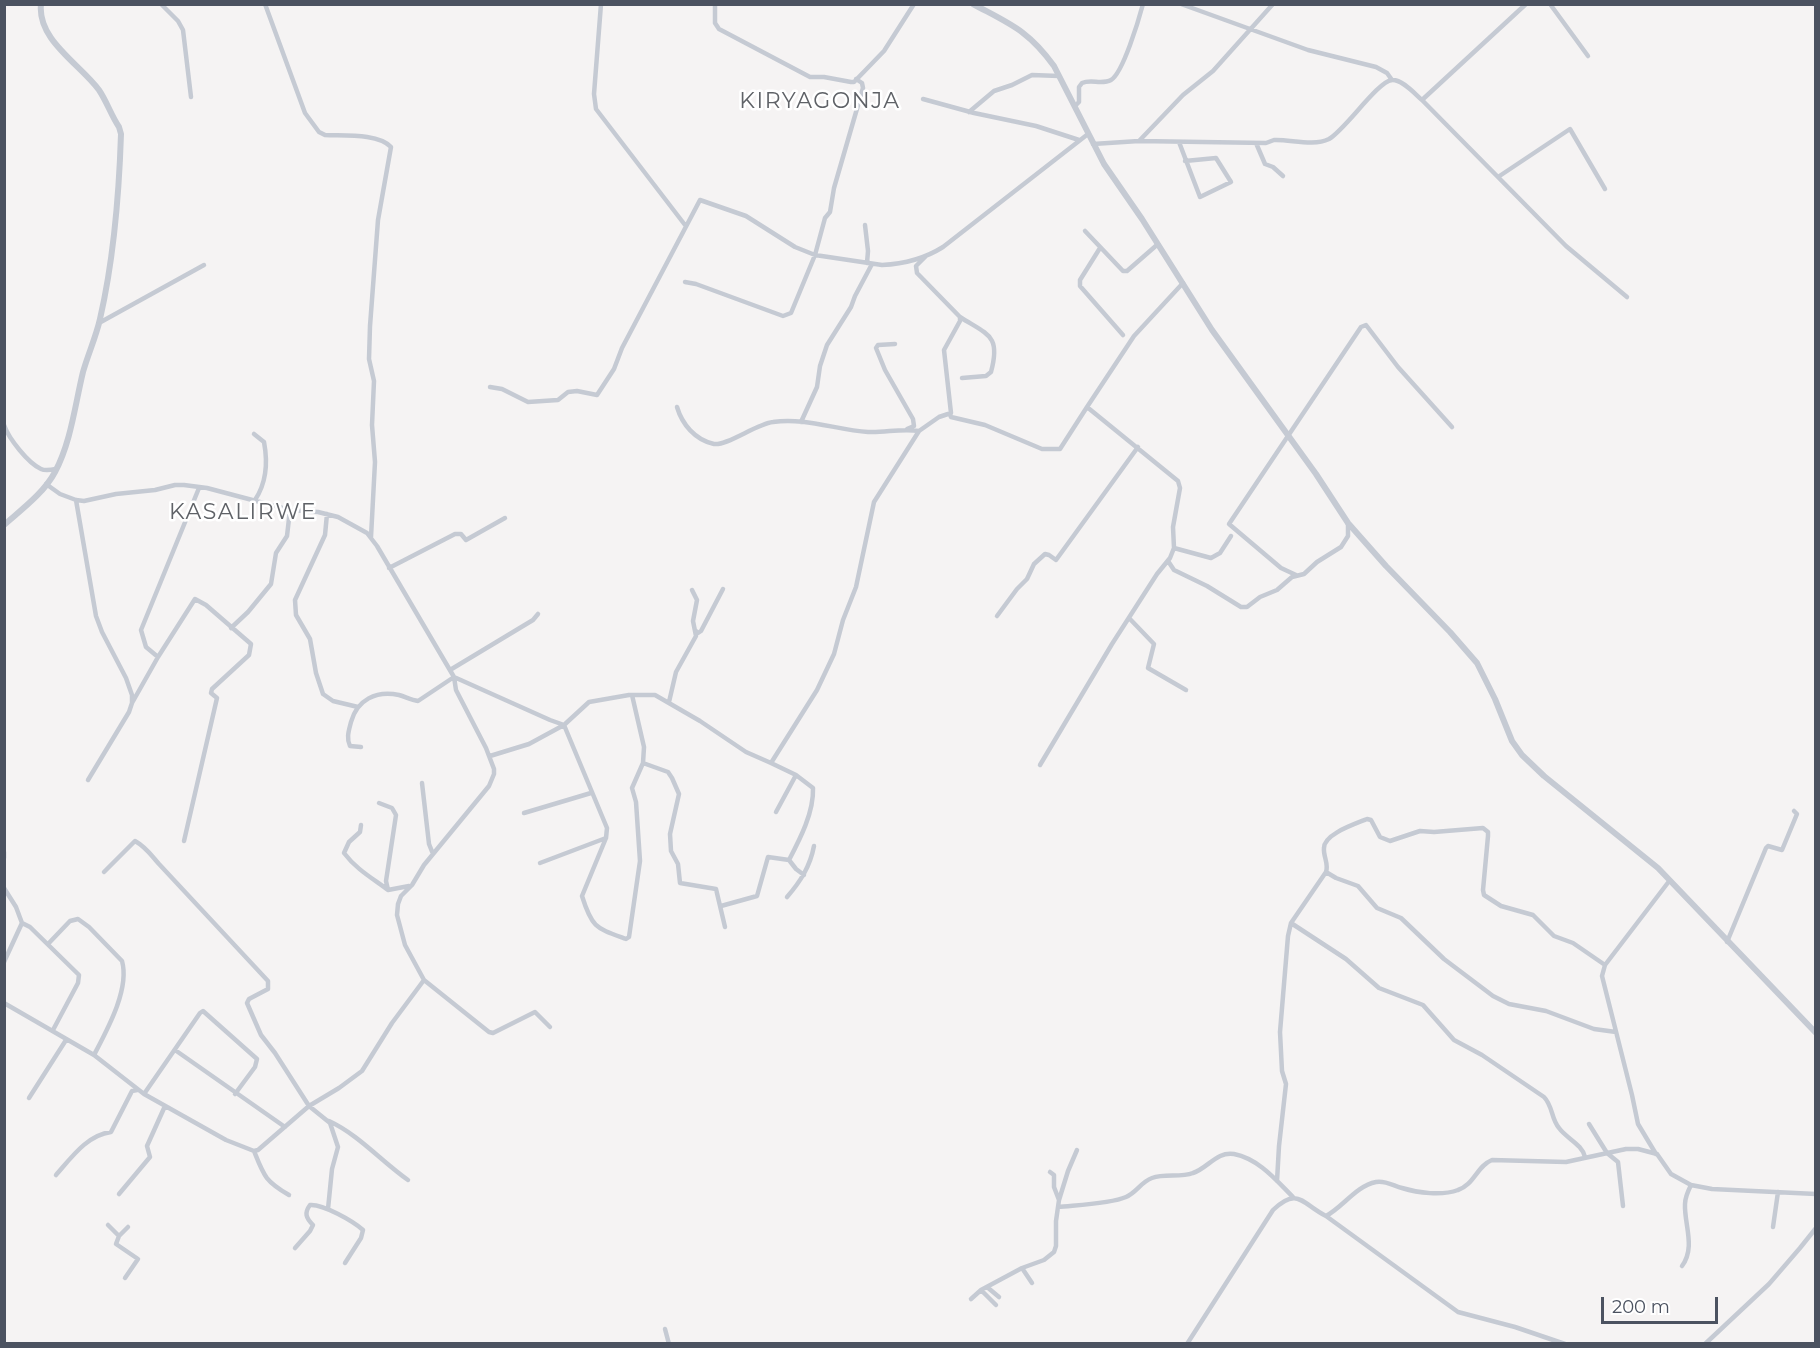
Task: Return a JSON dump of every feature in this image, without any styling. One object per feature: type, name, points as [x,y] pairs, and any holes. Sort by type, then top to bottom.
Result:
[{"type":"street","points":[[4,525],[46,484],[62,456],[86,360],[105,297],[118,205],[120,130],[99,90],[49,35],[40,17],[40,4]]},
{"type":"street","points":[[161,4],[178,21],[183,30],[191,97]]},
{"type":"street","points":[[265,4],[305,113],[320,132],[325,135],[377,138],[386,142],[390,147],[378,220],[370,326],[369,359],[374,381],[373,449],[375,462],[371,537]]},
{"type":"street","points":[[601,4],[594,94],[596,108],[685,225]]},
{"type":"street","points":[[715,4],[715,23],[719,29],[810,77],[824,76],[851,82],[884,51],[915,4]]},
{"type":"street","points":[[973,4],[1011,24],[1035,41],[1054,66],[1104,164],[1212,330],[1316,474],[1348,523],[1477,663],[1496,699],[1512,741],[1522,755],[1544,776],[1642,854],[1670,880],[1815,1033]]},
{"type":"street","points":[[1075,106],[1079,102],[1079,87],[1082,82],[1107,81],[1116,75],[1126,55],[1143,4]]},
{"type":"street","points":[[1180,4],[1308,50],[1376,67],[1387,73],[1392,80]]},
{"type":"street","points":[[1138,141],[1183,95],[1213,71],[1273,4]]},
{"type":"street","points":[[1422,100],[1526,4]]},
{"type":"street","points":[[1550,4],[1588,56]]},
{"type":"street","points":[[969,112],[994,91],[1012,86],[1032,75],[1059,76]]},
{"type":"street","points":[[686,282],[766,311],[785,316],[792,310],[815,255],[825,218],[830,212],[834,188],[863,88],[862,83],[856,79]]},
{"type":"street","points":[[1093,144],[1138,141],[1318,142],[1328,139],[1380,88],[1392,80],[1398,81],[1422,100],[1566,246],[1627,297]]},
{"type":"street","points":[[923,99],[969,112],[1035,126],[1079,140]]},
{"type":"street","points":[[1498,177],[1570,129],[1605,189]]},
{"type":"street","points":[[490,387],[502,389],[528,402],[558,400],[568,392],[597,394],[614,369],[698,201],[703,200],[746,216],[795,247],[815,255],[869,264],[891,265],[923,258],[943,247],[1088,134]]},
{"type":"street","points":[[1179,142],[1185,161],[1200,197],[1231,182],[1216,158],[1185,161]]},
{"type":"street","points":[[1256,143],[1265,164],[1273,167],[1283,176]]},
{"type":"street","points":[[801,422],[817,387],[820,366],[827,345],[851,307],[869,264],[865,225]]},
{"type":"street","points":[[1085,231],[1121,269],[1126,271],[1158,244]]},
{"type":"street","points":[[1100,248],[1080,280],[1080,286],[1123,335]]},
{"type":"street","points":[[926,256],[916,266],[917,273],[960,317],[994,340],[991,372],[986,376],[962,378]]},
{"type":"street","points":[[99,323],[204,265]]},
{"type":"street","points":[[950,414],[951,417],[985,425],[1042,449],[1060,449],[1134,336],[1183,283]]},
{"type":"street","points":[[950,414],[951,403],[944,350],[960,317]]},
{"type":"street","points":[[1296,575],[1281,568],[1229,524],[1363,325],[1366,325],[1398,367],[1452,427]]},
{"type":"street","points":[[894,344],[878,345],[876,348],[885,370],[913,419],[914,426],[907,429]]},
{"type":"street","points":[[676,407],[691,432],[716,444],[724,443],[765,423],[775,421],[801,422],[870,432],[907,429],[919,431]]},
{"type":"street","points":[[1040,765],[1087,684],[1157,574],[1168,561],[1174,548],[1173,526],[1180,485],[1178,481],[1087,407]]},
{"type":"street","points":[[771,762],[825,675],[856,587],[874,502],[919,431],[939,417],[950,414]]},
{"type":"street","points":[[4,425],[11,440],[33,463],[42,470],[56,470]]},
{"type":"street","points":[[254,434],[264,442],[266,457],[264,481],[255,500]]},
{"type":"street","points":[[997,616],[1027,579],[1034,564],[1045,554],[1056,560],[1138,447]]},
{"type":"street","points":[[46,484],[60,494],[76,500],[94,500],[110,495],[142,492],[175,484],[255,500],[290,510],[327,514],[338,517],[371,537],[454,677],[456,690],[490,756],[494,769],[489,786],[398,900],[398,925],[405,945],[424,980],[489,1032],[493,1033],[535,1012],[550,1027]]},
{"type":"street","points":[[158,657],[146,646],[141,630],[199,488]]},
{"type":"street","points":[[76,500],[96,616],[126,678],[132,695],[132,703]]},
{"type":"street","points":[[231,627],[248,612],[272,584],[276,552],[286,536],[290,510]]},
{"type":"street","points":[[327,514],[325,536],[295,600],[297,615],[310,639],[316,674],[323,694],[333,701],[358,707]]},
{"type":"street","points":[[389,568],[455,534],[461,534],[466,540],[505,518]]},
{"type":"street","points":[[1168,561],[1174,570],[1247,607],[1260,597],[1277,590],[1288,579],[1304,574],[1317,562],[1341,548],[1348,536],[1348,523]]},
{"type":"street","points":[[1174,548],[1211,558],[1216,557],[1231,536]]},
{"type":"street","points":[[696,631],[698,633],[701,631],[723,589]]},
{"type":"street","points":[[669,702],[676,672],[696,636],[693,621],[697,600],[692,590]]},
{"type":"street","points":[[88,780],[129,712],[158,657],[195,599],[206,605],[251,644],[251,650],[249,655],[212,689],[211,693],[217,698],[184,842]]},
{"type":"street","points":[[450,670],[533,620],[538,614]]},
{"type":"street","points":[[1129,618],[1154,644],[1148,665],[1150,671],[1186,690]]},
{"type":"street","points":[[361,747],[350,746],[348,741],[352,719],[361,702],[381,694],[398,695],[418,701],[454,677]]},
{"type":"street","points":[[454,677],[564,725],[607,828],[606,838],[582,896],[586,910],[598,929],[626,939],[629,937],[640,861],[636,802],[632,788],[644,763],[644,747],[632,695]]},
{"type":"street","points":[[490,756],[529,744],[564,725],[589,702],[632,695],[655,695],[709,726],[746,752],[796,775],[813,788],[814,796],[800,840],[789,860]]},
{"type":"street","points":[[644,763],[668,772],[679,794],[670,834],[670,851],[678,864],[681,883],[716,889],[725,927]]},
{"type":"street","points":[[776,812],[796,775]]},
{"type":"street","points":[[422,783],[429,844],[433,854]]},
{"type":"street","points":[[524,813],[591,793]]},
{"type":"street","points":[[379,803],[392,808],[396,815],[386,881],[388,890]]},
{"type":"street","points":[[1727,942],[1766,848],[1768,846],[1782,850],[1797,814],[1794,811]]},
{"type":"street","points":[[1277,1181],[1286,1084],[1282,1071],[1280,1032],[1285,989],[1285,958],[1291,923],[1328,867],[1323,846],[1328,838],[1366,819],[1371,820],[1380,837],[1390,841],[1420,831],[1483,828],[1488,832],[1484,896],[1501,906],[1533,915],[1554,936],[1573,943],[1605,965]]},
{"type":"street","points":[[361,825],[360,832],[349,842],[344,853],[362,872],[388,890],[412,885]]},
{"type":"street","points":[[540,863],[606,838]]},
{"type":"street","points":[[104,872],[135,841],[147,848],[159,864],[268,981],[268,989],[246,1003],[261,1035],[309,1106],[353,1135],[408,1180]]},
{"type":"street","points":[[787,897],[804,875],[814,846]]},
{"type":"street","points":[[4,852],[4,858]]},
{"type":"street","points":[[721,906],[757,896],[768,857],[789,860],[804,875]]},
{"type":"street","points":[[1326,872],[1359,887],[1377,908],[1401,918],[1444,959],[1502,1001],[1546,1011],[1594,1029],[1616,1032]]},
{"type":"street","points":[[1670,880],[1605,965],[1602,973],[1638,1124],[1671,1173],[1691,1185],[1712,1189],[1815,1194]]},
{"type":"street","points":[[4,888],[16,907],[22,923],[30,927],[79,975],[80,979],[53,1030]]},
{"type":"street","points":[[48,944],[70,921],[78,919],[89,927],[122,961],[123,983],[115,1010],[94,1054]]},
{"type":"street","points":[[4,962],[22,923]]},
{"type":"street","points":[[1291,923],[1346,958],[1379,988],[1423,1005],[1457,1042],[1482,1055],[1544,1097],[1551,1106],[1557,1126],[1580,1147],[1585,1157]]},
{"type":"street","points":[[254,1151],[309,1106],[362,1071],[392,1023],[424,980]]},
{"type":"street","points":[[4,1003],[94,1054],[137,1090],[226,1140],[254,1151],[263,1175],[274,1187],[289,1195]]},
{"type":"street","points":[[144,1094],[200,1013],[206,1012],[257,1059],[255,1067],[235,1094]]},
{"type":"street","points":[[29,1098],[66,1040]]},
{"type":"street","points":[[175,1050],[285,1127]]},
{"type":"street","points":[[56,1175],[76,1151],[100,1133],[111,1132],[132,1090],[137,1090]]},
{"type":"street","points":[[119,1194],[150,1157],[147,1146],[165,1106]]},
{"type":"street","points":[[328,1209],[332,1169],[338,1147],[329,1121]]},
{"type":"street","points":[[1589,1124],[1607,1153],[1619,1165],[1623,1206]]},
{"type":"street","points":[[1326,1216],[1361,1189],[1376,1182],[1386,1182],[1411,1191],[1451,1192],[1462,1189],[1468,1185],[1482,1166],[1492,1160],[1563,1162],[1638,1149],[1657,1154]]},
{"type":"street","points":[[971,1299],[981,1290],[1022,1268],[1044,1260],[1054,1252],[1059,1200],[1077,1150]]},
{"type":"street","points":[[1058,1207],[1116,1201],[1135,1192],[1143,1183],[1152,1178],[1194,1173],[1229,1153],[1251,1160],[1263,1167],[1293,1197],[1326,1216],[1458,1312],[1515,1327],[1565,1344]]},
{"type":"street","points":[[1050,1172],[1054,1175],[1054,1187],[1059,1200]]},
{"type":"street","points":[[1682,1266],[1686,1258],[1689,1228],[1685,1203],[1691,1185]]},
{"type":"street","points":[[1773,1227],[1778,1192]]},
{"type":"street","points":[[1187,1344],[1268,1218],[1280,1204],[1293,1197]]},
{"type":"street","points":[[295,1248],[313,1226],[306,1216],[310,1205],[328,1209],[363,1230],[361,1238],[345,1263]]},
{"type":"street","points":[[108,1225],[119,1236]]},
{"type":"street","points":[[125,1278],[138,1259],[116,1244],[119,1236],[128,1227]]},
{"type":"street","points":[[1705,1344],[1768,1284],[1815,1228]]},
{"type":"street","points":[[1022,1268],[1032,1283]]},
{"type":"street","points":[[987,1287],[999,1297]]},
{"type":"street","points":[[981,1290],[996,1305]]},
{"type":"street","points":[[665,1329],[669,1344]]},
{"type":"district","name":"KIRYAGONJA","points":[[820,102]]},
{"type":"district","name":"KASALIRWE","points":[[243,513]]}]
